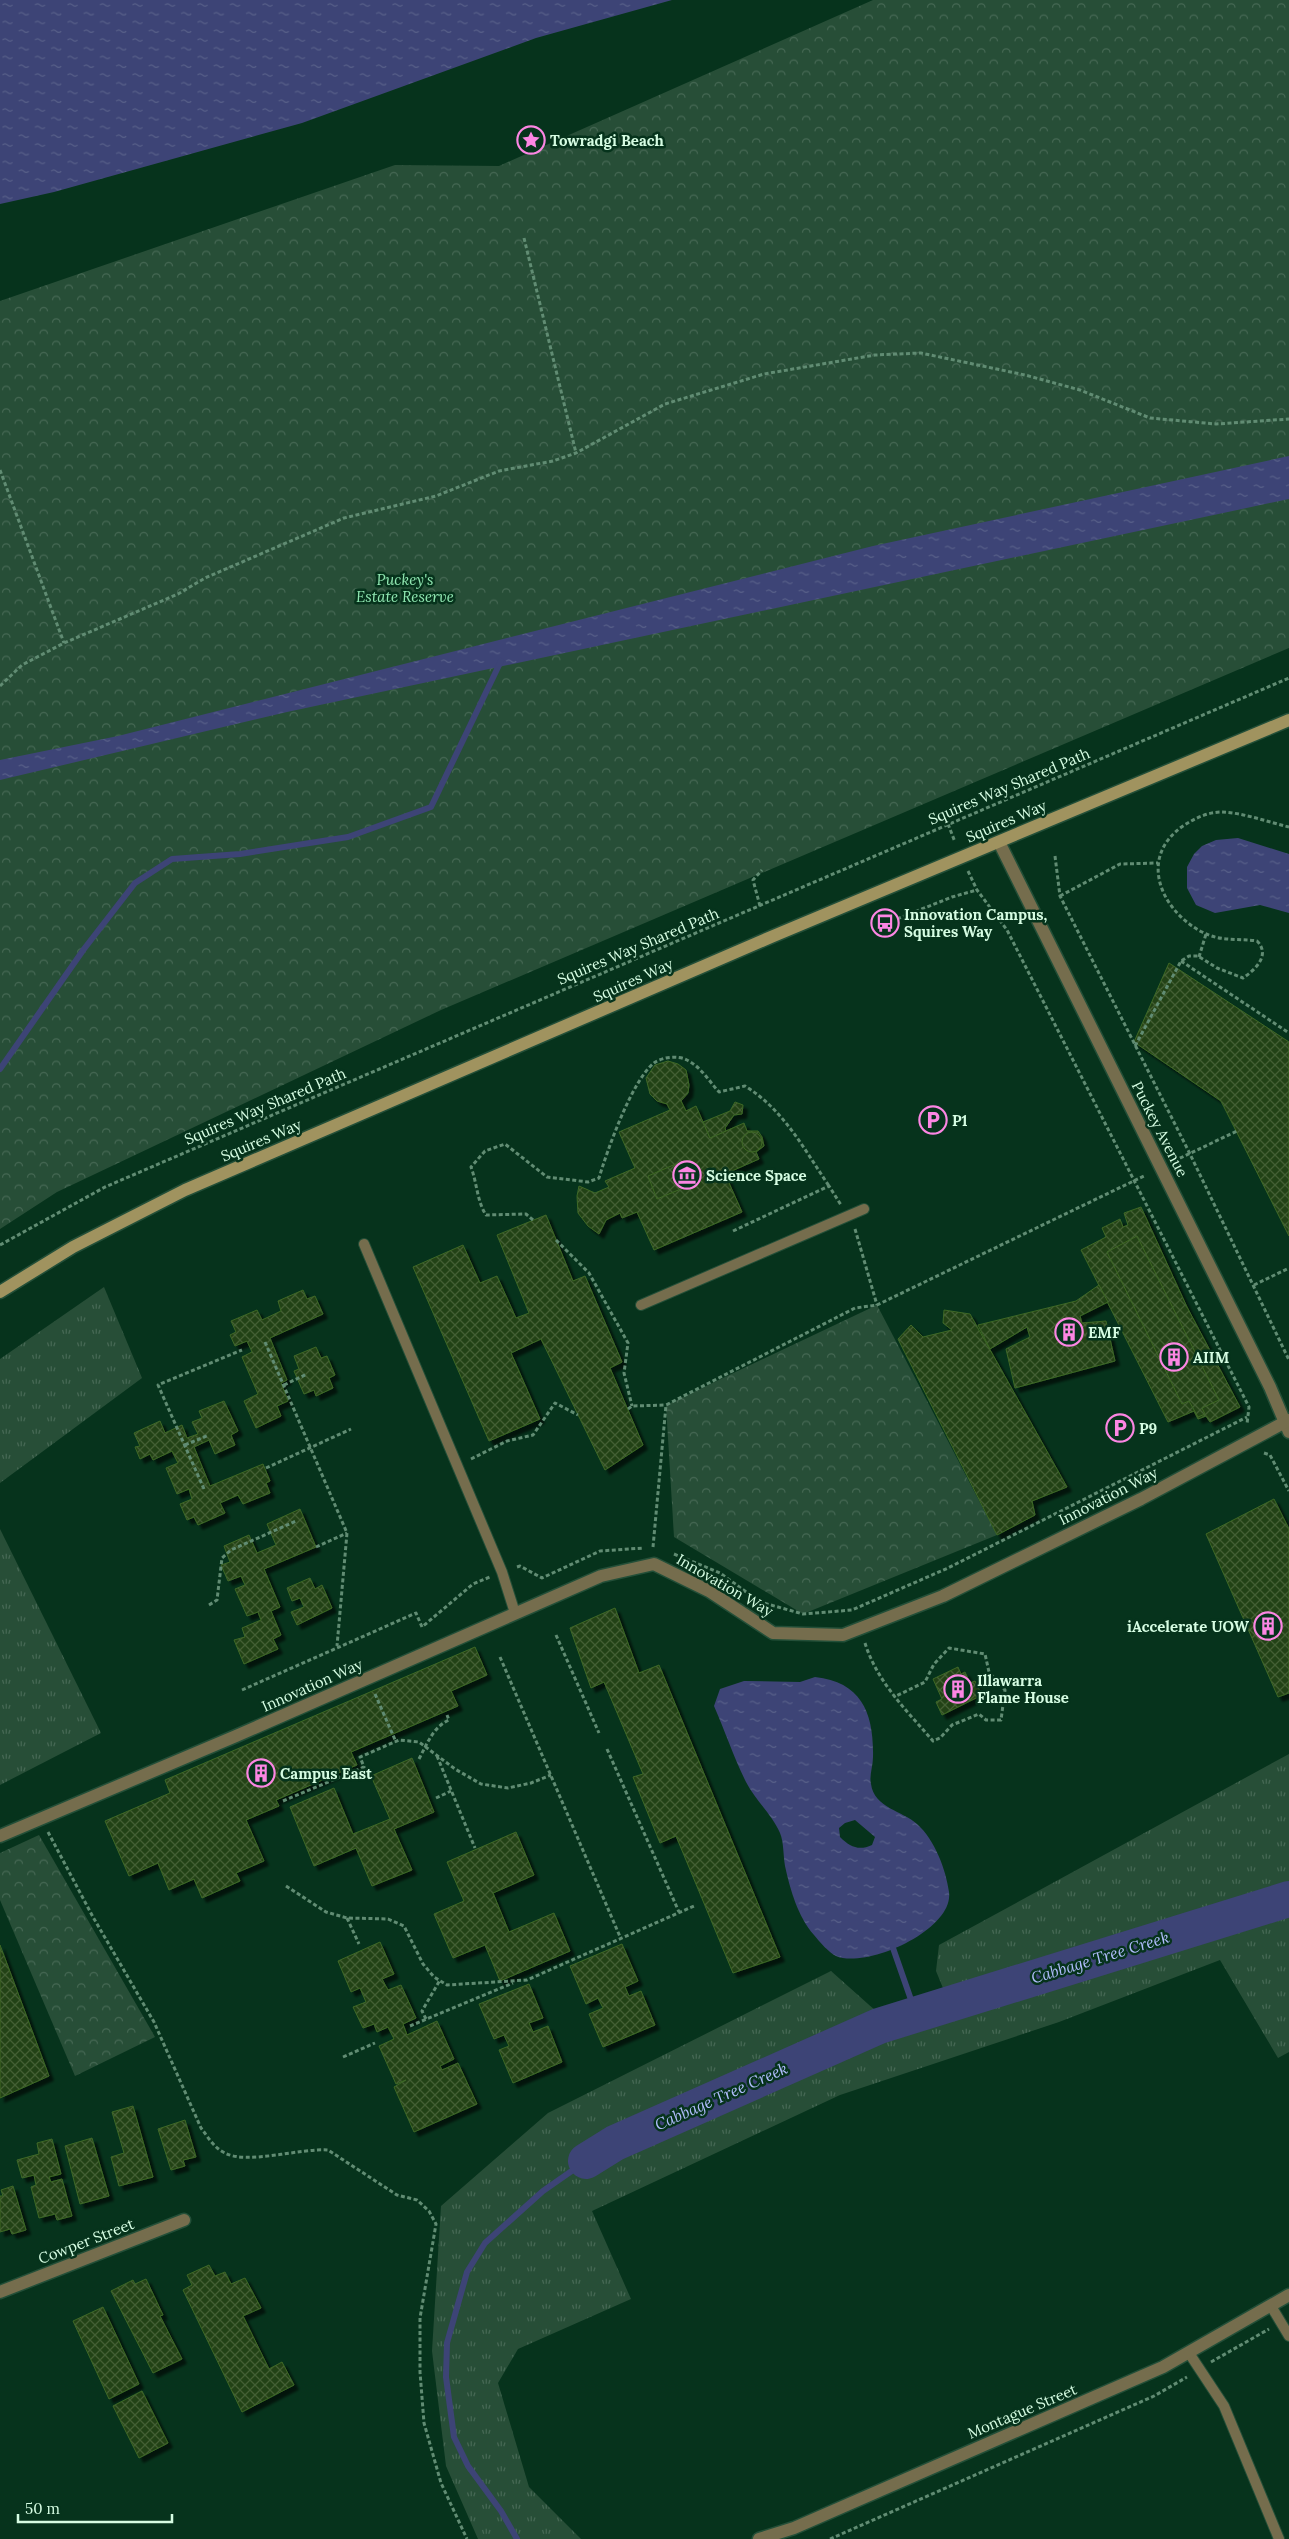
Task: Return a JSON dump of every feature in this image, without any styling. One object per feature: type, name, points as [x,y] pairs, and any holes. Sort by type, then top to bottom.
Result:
[{"type":"main road","name":"Squires Way","points":[[0,1292],[73,1247],[185,1190],[771,937],[1289,720]]},
{"type":"street","name":"Puckey Avenue","points":[[999,842],[1288,1424]]},
{"type":"street","name":"Innovation Way","points":[[0,1836],[236,1736],[601,1576],[654,1564],[709,1591],[773,1633],[842,1635],[952,1592],[1288,1424]]},
{"type":"street","name":"Cowper Street","points":[[0,2292],[184,2220]]},
{"type":"street","name":"Montague Street","points":[[759,2539],[794,2528],[1163,2367],[1289,2295]]},
{"type":"lane","points":[[641,1305],[864,1209]]},
{"type":"lane","points":[[364,1244],[502,1572],[515,1613]]},
{"type":"lane","points":[[1270,2306],[1289,2336]]},
{"type":"lane","points":[[1189,2353],[1224,2406],[1279,2539]]},
{"type":"path","points":[[524,238],[576,454]]},
{"type":"path","points":[[0,686],[22,665],[64,643],[178,594],[205,578],[344,518],[436,496],[499,471],[553,461],[576,454],[665,404],[764,374],[875,354],[921,353],[1025,375],[1080,390],[1150,418],[1216,424],[1289,419]]},
{"type":"path","points":[[0,470],[64,643]]},
{"type":"path","name":"Squires Way Shared Path","points":[[0,1245],[105,1188],[1289,678]]},
{"type":"path","points":[[1135,1046],[1181,961],[1190,956],[1199,957],[1216,968],[1243,978],[1254,972],[1263,953],[1262,946],[1257,942],[1223,940],[1206,934],[1189,924],[1166,899],[1158,882],[1158,863],[1162,850],[1171,834],[1198,816],[1221,812],[1289,827]]},
{"type":"path","points":[[1055,856],[1060,896],[1190,1154],[1289,1360]]},
{"type":"path","points":[[1060,896],[1120,864],[1158,863]]},
{"type":"path","points":[[760,906],[753,880],[762,870]]},
{"type":"path","points":[[671,1553],[720,1573],[760,1602],[803,1614],[852,1610],[956,1563],[1248,1417],[1249,1407],[1136,1180],[1007,930],[977,890],[952,897],[879,926]]},
{"type":"path","points":[[1199,957],[1206,934]]},
{"type":"path","points":[[1181,961],[1289,1033]]},
{"type":"path","points":[[533,1220],[526,1214],[486,1215],[480,1205],[476,1181],[471,1167],[485,1151],[505,1144],[547,1177],[588,1182],[599,1178],[608,1150],[636,1089],[653,1064],[670,1057],[685,1058],[698,1067],[719,1092],[745,1086],[764,1098],[790,1126],[829,1186]]},
{"type":"path","points":[[628,1409],[632,1406],[666,1405],[855,1308],[878,1305],[1237,1131]]},
{"type":"path","points":[[556,1240],[589,1273],[628,1343],[624,1373],[632,1406]]},
{"type":"path","points":[[1254,1285],[1289,1268]]},
{"type":"path","points":[[265,1342],[347,1534],[337,1646]]},
{"type":"path","points":[[204,1489],[158,1385],[242,1350]]},
{"type":"path","points":[[284,1385],[308,1374]]},
{"type":"path","points":[[457,1465],[485,1454],[507,1441],[533,1435],[555,1403],[578,1415]]},
{"type":"path","points":[[653,1547],[666,1405]]},
{"type":"path","points":[[266,1468],[351,1430]]},
{"type":"path","points":[[185,1445],[209,1435]]},
{"type":"path","points":[[1262,1452],[1270,1455],[1289,1491]]},
{"type":"path","points":[[209,1605],[217,1600],[222,1558],[231,1550],[296,1521]]},
{"type":"path","points":[[316,1547],[347,1534]]},
{"type":"path","points":[[242,1690],[337,1646],[416,1613],[422,1626],[473,1584],[520,1566],[542,1578],[600,1551],[653,1547],[662,1550]]},
{"type":"path","points":[[852,1610],[861,1628],[869,1655],[894,1697],[933,1741],[940,1738],[952,1725],[979,1714],[986,1720],[1001,1720],[1005,1690],[989,1672],[985,1654],[949,1648],[934,1664],[925,1682],[894,1697]]},
{"type":"path","points":[[556,1635],[599,1733]]},
{"type":"path","points":[[500,1657],[621,1939]]},
{"type":"path","points":[[375,1694],[396,1742]]},
{"type":"path","points":[[419,1759],[440,1724],[449,1720],[447,1715]]},
{"type":"path","points":[[283,1801],[364,1768],[360,1757],[396,1742],[419,1742],[455,1769],[481,1784],[508,1788],[531,1783],[551,1775]]},
{"type":"path","points":[[607,1749],[679,1912]]},
{"type":"path","points":[[436,1754],[475,1848]]},
{"type":"path","points":[[436,1798],[451,1791]]},
{"type":"path","points":[[50,1836],[93,1917],[154,2022],[201,2128],[212,2144],[225,2154],[244,2158],[328,2150],[397,2195],[417,2200],[429,2211],[436,2224],[420,2318],[420,2372],[424,2424],[441,2483],[467,2539]]},
{"type":"path","points":[[286,1886],[326,1912],[346,1918],[388,1919],[404,1926],[423,1964],[447,1985],[518,1981]]},
{"type":"path","points":[[410,2026],[518,1981],[547,1972],[694,1906]]},
{"type":"path","points":[[346,1918],[359,1944]]},
{"type":"path","points":[[426,2019],[422,2011],[440,1980]]},
{"type":"path","points":[[343,2057],[375,2043]]},
{"type":"path","points":[[830,2539],[1154,2396],[1281,2323]]},
{"type":"green space","name":"Puckey's Estate Reserve","points":[[873,0],[1289,0],[1289,648],[441,1010],[57,1192],[0,1229],[0,301],[395,165],[499,166]]},
{"type":"green space","points":[[104,1287],[142,1378],[0,1483],[0,1359]]},
{"type":"green space","points":[[877,1305],[997,1535],[803,1614],[674,1537],[666,1405]]},
{"type":"green space","points":[[0,1529],[101,1733],[0,1785]]},
{"type":"green space","points":[[1289,1754],[1289,2052],[1278,2058],[1220,1960],[1059,2022],[840,2095],[592,2211],[631,2299],[518,2349],[498,2383],[529,2487],[581,2539],[478,2539],[446,2466],[432,2351],[441,2206],[548,2113],[831,1971],[877,2012],[945,1993],[936,1971],[939,1945]]},
{"type":"green space","points":[[39,1835],[155,2037],[75,2076],[0,1900],[0,1853]]},
{"type":"water","points":[[0,0],[672,0],[536,38],[302,123],[54,192],[0,204]]},
{"type":"water","points":[[1289,456],[1289,499],[287,712],[0,780],[0,760],[118,736],[873,546]]},
{"type":"water","points":[[1238,838],[1289,854],[1289,913],[1260,905],[1215,913],[1196,905],[1187,888],[1187,867],[1194,854],[1202,846],[1216,840]]},
{"type":"water","points":[[815,1677],[831,1680],[854,1693],[862,1703],[871,1727],[873,1741],[871,1781],[873,1792],[883,1804],[917,1824],[929,1838],[939,1856],[945,1874],[949,1892],[947,1906],[938,1920],[906,1943],[867,1957],[850,1959],[836,1956],[824,1947],[803,1920],[792,1893],[785,1866],[780,1833],[746,1782],[714,1706],[720,1689],[744,1681],[800,1682]],"holes":[[[855,1820],[875,1837],[872,1845],[859,1848],[847,1843],[840,1837],[839,1828],[845,1823]]]},
{"type":"building","points":[[1169,963],[1289,1042],[1289,1236],[1221,1101],[1134,1042]]},
{"type":"building","points":[[668,1061],[678,1064],[686,1070],[689,1085],[688,1093],[681,1101],[686,1111],[696,1106],[710,1138],[744,1123],[747,1131],[758,1131],[764,1146],[756,1152],[759,1159],[725,1174],[742,1212],[654,1250],[637,1212],[622,1218],[620,1213],[606,1220],[599,1234],[588,1226],[578,1213],[577,1196],[579,1186],[595,1193],[609,1187],[605,1181],[635,1168],[619,1132],[670,1110],[667,1104],[657,1101],[650,1094],[646,1078],[655,1065]]},
{"type":"building","points":[[735,1102],[743,1105],[742,1114],[734,1115],[725,1128],[726,1131],[710,1138],[703,1122],[730,1111]]},
{"type":"building","points":[[752,1132],[759,1135],[762,1142],[759,1149],[752,1152],[745,1149],[742,1142],[745,1135]]},
{"type":"building","points":[[678,1163],[688,1186],[657,1199],[648,1176]]},
{"type":"building","name":"AIIM","points":[[1141,1207],[1187,1307],[1240,1407],[1210,1422],[1206,1416],[1198,1419],[1194,1411],[1168,1422],[1081,1250],[1106,1237],[1102,1228],[1120,1219],[1123,1227],[1128,1225],[1124,1213]]},
{"type":"building","points":[[546,1215],[573,1281],[585,1276],[622,1362],[610,1368],[643,1445],[605,1470],[541,1339],[511,1353],[540,1419],[489,1441],[413,1267],[463,1245],[480,1283],[497,1276],[516,1318],[529,1313],[497,1235]]},
{"type":"building","points":[[1137,1236],[1219,1400],[1202,1408],[1205,1414],[1198,1417],[1189,1401],[1182,1404],[1107,1252]]},
{"type":"building","name":"EMF","points":[[1099,1285],[1108,1302],[1080,1316],[1082,1323],[1106,1321],[1115,1361],[1015,1388],[1006,1349],[1030,1337],[1027,1327],[990,1349],[978,1325],[1076,1301]]},
{"type":"building","points":[[303,1290],[307,1299],[315,1296],[323,1314],[270,1338],[287,1380],[281,1383],[288,1401],[277,1406],[281,1416],[256,1428],[244,1401],[258,1394],[242,1357],[252,1352],[247,1341],[235,1346],[230,1335],[236,1332],[231,1321],[257,1310],[262,1320],[281,1311],[278,1301]]},
{"type":"building","points":[[944,1310],[970,1314],[1067,1487],[1032,1501],[1035,1515],[997,1535],[898,1339],[911,1325],[923,1337],[952,1330],[943,1323]]},
{"type":"building","points":[[316,1347],[321,1358],[327,1356],[335,1375],[329,1378],[333,1388],[316,1396],[314,1390],[304,1394],[294,1371],[299,1369],[294,1356]]},
{"type":"building","points":[[224,1401],[238,1431],[231,1435],[235,1445],[215,1454],[209,1440],[194,1447],[210,1486],[263,1464],[270,1481],[266,1483],[270,1493],[243,1504],[238,1495],[220,1503],[225,1513],[198,1525],[194,1517],[187,1520],[180,1504],[192,1499],[189,1489],[177,1494],[166,1468],[178,1463],[172,1451],[153,1460],[150,1454],[140,1459],[135,1447],[140,1446],[134,1433],[160,1421],[165,1433],[182,1425],[187,1438],[198,1434],[192,1422],[202,1418],[199,1411]]},
{"type":"building","name":"iAccelerate UOW","points":[[1274,1499],[1289,1529],[1289,1693],[1278,1697],[1206,1534]]},
{"type":"building","points":[[300,1509],[316,1547],[264,1569],[280,1607],[271,1611],[281,1635],[273,1639],[278,1649],[244,1664],[234,1640],[245,1637],[242,1628],[261,1620],[258,1612],[247,1616],[235,1589],[245,1585],[241,1576],[228,1581],[221,1565],[230,1562],[224,1546],[249,1535],[257,1553],[276,1545],[267,1524]]},
{"type":"building","points":[[310,1578],[315,1589],[322,1585],[332,1608],[297,1625],[291,1612],[304,1607],[300,1598],[292,1601],[287,1588]]},
{"type":"building","points":[[615,1608],[639,1673],[659,1665],[780,1957],[733,1973],[676,1836],[660,1843],[633,1777],[643,1774],[604,1682],[591,1688],[570,1628]]},
{"type":"building","name":"Campus East","points":[[475,1647],[487,1675],[451,1691],[458,1706],[351,1752],[357,1765],[276,1800],[279,1806],[246,1820],[264,1861],[236,1873],[240,1881],[202,1898],[194,1879],[169,1890],[158,1863],[129,1876],[105,1821],[170,1793],[165,1780]]},
{"type":"building","name":"Illawarra Flame House","points":[[958,1667],[961,1674],[965,1672],[970,1683],[975,1681],[982,1695],[942,1715],[936,1702],[942,1699],[933,1679]]},
{"type":"building","name":"Campus East","points":[[412,1758],[434,1812],[394,1829],[412,1870],[372,1886],[356,1848],[314,1866],[290,1807],[334,1788],[353,1834],[390,1819],[371,1776]]},
{"type":"building","points":[[516,1832],[534,1875],[493,1893],[509,1932],[554,1913],[570,1951],[500,1981],[485,1945],[453,1958],[434,1914],[464,1901],[447,1862]]},
{"type":"building","points":[[380,1942],[394,1974],[382,1979],[388,1990],[401,1985],[416,2018],[403,2024],[407,2035],[437,2021],[454,2059],[440,2066],[442,2070],[458,2063],[477,2104],[414,2132],[394,2087],[406,2080],[396,2084],[379,2046],[394,2039],[388,2027],[377,2032],[374,2024],[363,2028],[353,2007],[366,2002],[360,1988],[351,1992],[338,1961]]},
{"type":"building","points":[[622,1944],[638,1981],[625,1987],[629,1996],[641,1991],[655,2025],[603,2047],[589,2014],[603,2008],[598,1998],[586,2004],[570,1966]]},
{"type":"building","points":[[0,1945],[49,2076],[0,2098]]},
{"type":"building","points":[[529,1984],[543,2018],[529,2023],[533,2032],[548,2026],[562,2062],[513,2083],[499,2050],[509,2046],[504,2035],[494,2039],[479,2004]]},
{"type":"building","points":[[133,2106],[153,2177],[119,2186],[111,2157],[124,2153],[112,2112]]},
{"type":"building","points":[[185,2120],[196,2157],[183,2160],[185,2166],[171,2170],[158,2129]]},
{"type":"building","points":[[92,2138],[109,2196],[80,2204],[65,2146]]},
{"type":"building","points":[[52,2139],[61,2174],[49,2177],[51,2182],[62,2179],[72,2216],[57,2220],[55,2214],[39,2218],[31,2187],[36,2185],[34,2175],[22,2178],[17,2160],[39,2154],[37,2143]]},
{"type":"building","points":[[13,2186],[26,2230],[12,2234],[10,2229],[0,2232],[0,2196],[3,2196],[1,2190]]},
{"type":"building","points":[[209,2265],[215,2276],[225,2272],[231,2284],[245,2278],[261,2308],[243,2316],[269,2369],[282,2362],[294,2385],[242,2412],[183,2290],[192,2285],[187,2275]]},
{"type":"building","points":[[146,2279],[163,2315],[160,2316],[182,2359],[153,2373],[111,2291],[133,2280],[135,2284]]},
{"type":"building","points":[[103,2307],[139,2384],[109,2399],[73,2321]]},
{"type":"building","points":[[142,2391],[168,2443],[139,2458],[113,2406]]},
{"type":"waterway","points":[[0,1069],[84,949],[135,883],[172,859],[240,854],[348,837],[431,807],[501,661]]},
{"type":"waterway","name":"Cabbage Tree Creek","points":[[586,2161],[615,2143],[879,2026],[1289,1899]]},
{"type":"waterway","points":[[893,1948],[916,2014]]},
{"type":"waterway","name":"Cabbage Tree Creek","points":[[517,2539],[501,2511],[468,2466],[454,2437],[446,2377],[447,2343],[467,2272],[485,2243],[543,2191],[586,2161]]},
{"type":"place","name":"Towradgi Beach","points":[[531,140]]},
{"type":"place","name":"Innovation Campus, Squires Way","points":[[885,923]]},
{"type":"place","name":"P1","points":[[933,1120]]},
{"type":"place","name":"Science Space","points":[[687,1175]]},
{"type":"place","name":"EMF","points":[[1069,1332]]},
{"type":"place","name":"AIIM","points":[[1174,1357]]},
{"type":"place","name":"P9","points":[[1120,1428]]},
{"type":"place","name":"iAccelerate UOW","points":[[1268,1626]]},
{"type":"place","name":"Illawarra Flame House","points":[[958,1689]]},
{"type":"place","name":"Campus East","points":[[261,1773]]}]
